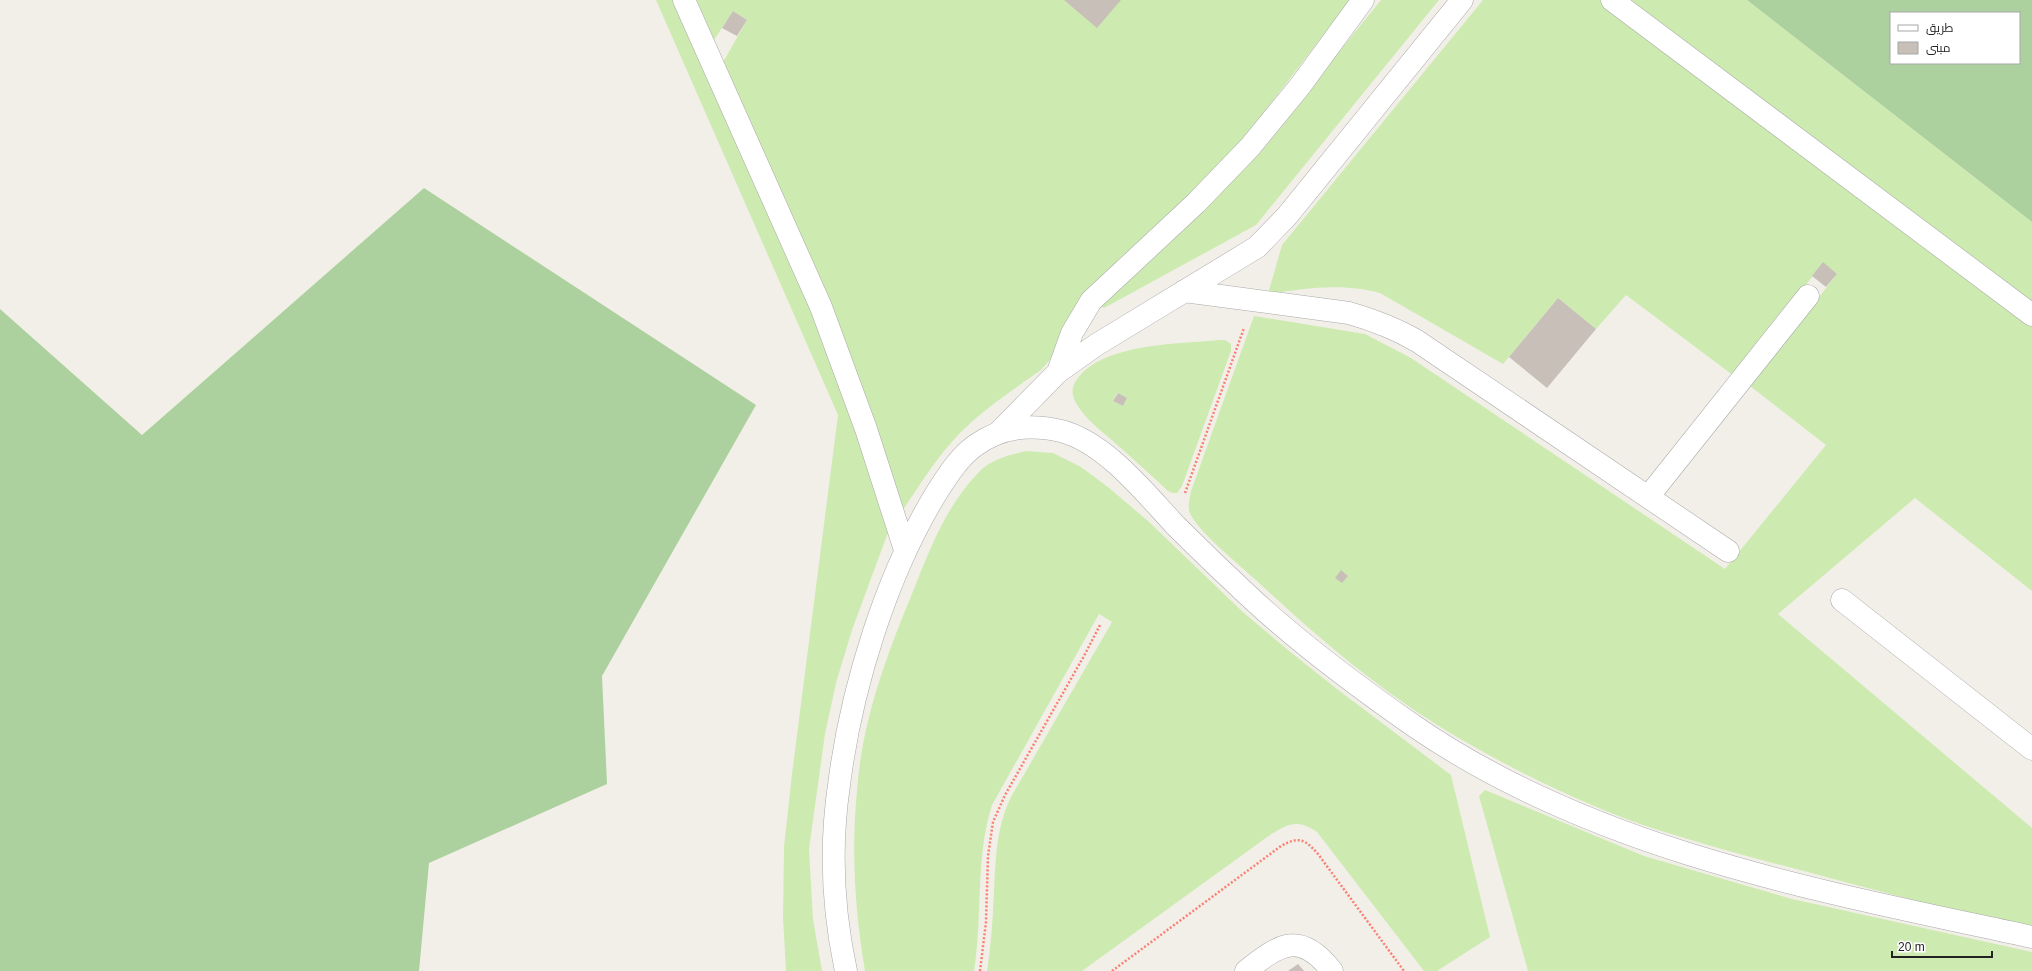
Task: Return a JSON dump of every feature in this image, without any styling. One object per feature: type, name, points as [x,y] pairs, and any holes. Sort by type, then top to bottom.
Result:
[{"type":"lane","points":[[684,0],[821,307],[866,429],[905,550]]},
{"type":"lane","points":[[1058,372],[1072,333],[1091,301],[1196,203],[1250,147],[1300,86],[1363,0]]},
{"type":"lane","points":[[846,971],[835,884],[834,847],[838,788],[858,689],[872,639],[905,550],[926,510],[958,461],[974,446],[1000,431],[1058,372],[1096,345],[1257,248],[1287,216],[1462,0]]},
{"type":"lane","points":[[1612,0],[2032,315]]},
{"type":"lane","points":[[1184,291],[1348,313],[1396,329],[1417,341],[1728,551]]},
{"type":"lane","points":[[1648,497],[1808,296]]},
{"type":"lane","points":[[1000,431],[1030,428],[1063,431],[1093,445],[1119,467],[1177,527],[1255,602],[1347,678],[1416,727],[1462,756],[1512,784],[1574,814],[1648,841],[1724,864],[1898,908],[2032,936]]},
{"type":"lane","points":[[1842,600],[2032,749]]},
{"type":"lane","points":[[1246,971],[1278,948],[1294,944],[1311,949],[1332,971]]},
{"type":"path","points":[[1177,527],[1186,488],[1254,301]]},
{"type":"path","points":[[980,971],[986,922],[988,856],[993,822],[1005,795],[1081,662],[1100,625]]},
{"type":"path","points":[[1112,971],[1281,846],[1299,839],[1309,843],[1318,854],[1404,971]]},
{"type":"green space","points":[[656,0],[677,0],[792,257],[890,527],[852,630],[836,683],[825,734],[809,849],[813,919],[822,971],[786,971],[783,918],[784,847],[838,415]]},
{"type":"green space","points":[[690,0],[1350,0],[1242,141],[1041,370],[989,407],[952,441],[929,471],[901,513],[722,64],[747,20],[733,11],[710,46]]},
{"type":"green space","points":[[1381,0],[1439,0],[1256,225],[1104,308],[1097,304],[1256,154]]},
{"type":"green space","points":[[1483,0],[1604,0],[2032,322],[2032,591],[1915,498],[1778,614],[2032,828],[2032,926],[1928,904],[1697,842],[1632,821],[1561,792],[1492,757],[1442,728],[1414,710],[1359,670],[1230,557],[1208,536],[1192,517],[1189,510],[1191,491],[1254,316],[1365,334],[1411,358],[1725,569],[1826,445],[1750,386],[1837,274],[1823,263],[1734,376],[1626,295],[1596,329],[1558,298],[1503,364],[1380,293],[1338,287],[1310,288],[1268,294],[1282,245]]},
{"type":"green space","points":[[1622,0],[1747,0],[2032,222],[2032,307]]},
{"type":"green space","points":[[1747,0],[2032,0],[2032,222]]},
{"type":"green space","points":[[424,188],[756,405],[602,676],[607,784],[429,863],[419,971],[0,971],[0,309],[142,435]]},
{"type":"green space","points":[[1225,340],[1231,344],[1231,351],[1182,486],[1177,493],[1173,493],[1168,491],[1088,419],[1074,400],[1073,387],[1078,378],[1090,366],[1106,358],[1124,352],[1144,347]],"holes":[[[1117,393],[1127,398],[1123,406],[1113,401]]]},
{"type":"green space","points":[[1026,451],[1053,453],[1081,467],[1108,487],[1148,521],[1245,614],[1337,689],[1451,775],[1490,937],[1437,971],[1424,971],[1317,832],[1304,825],[1294,824],[1288,825],[1270,835],[1082,971],[987,971],[992,931],[996,854],[1002,820],[1011,797],[1112,622],[1099,614],[992,805],[983,846],[977,950],[974,971],[865,971],[856,904],[854,836],[857,791],[864,739],[877,688],[894,638],[926,558],[948,513],[967,485],[988,464]]},
{"type":"green space","points":[[1485,790],[1644,856],[1792,899],[2032,952],[2032,971],[1528,971],[1479,796]]},
{"type":"building","points":[[1064,0],[1121,0],[1097,28]]},
{"type":"building","points":[[733,11],[747,20],[737,36],[722,28]]},
{"type":"building","points":[[1823,262],[1837,274],[1826,287],[1812,276]]},
{"type":"building","points":[[1558,298],[1596,329],[1547,388],[1509,357]]},
{"type":"building","points":[[1118,393],[1127,398],[1123,406],[1113,401]]},
{"type":"building","points":[[1341,570],[1348,576],[1342,583],[1335,578]]},
{"type":"building","points":[[1298,964],[1304,971],[1288,971]]}]
